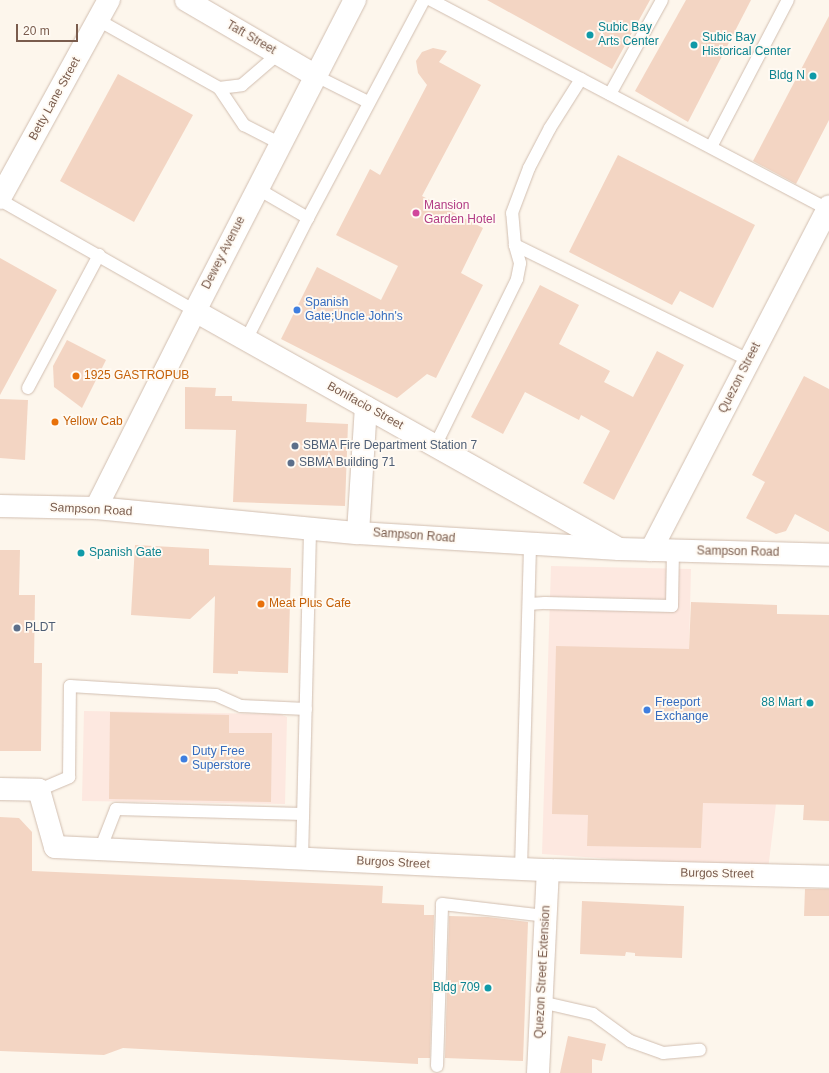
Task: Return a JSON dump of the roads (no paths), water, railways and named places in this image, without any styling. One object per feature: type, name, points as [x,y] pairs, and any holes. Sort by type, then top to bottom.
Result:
[{"type":"street","name":"Betty Lane Street","points":[[0,199],[109,0]]},
{"type":"street","name":"Taft Street","points":[[186,0],[316,76]]},
{"type":"street","name":"Dewey Avenue","points":[[96,508],[195,311],[355,0]]},
{"type":"street","name":"Quezon Street","points":[[651,550],[828,208]]},
{"type":"street","name":"Bonifacio Street","points":[[195,311],[619,549]]},
{"type":"street","points":[[358,533],[366,407]]},
{"type":"street","name":"Sampson Road","points":[[0,506],[96,508],[358,533],[530,544],[673,551],[829,555]]},
{"type":"street","points":[[0,789],[39,790]]},
{"type":"street","name":"Burgos Street","points":[[39,790],[55,847],[521,869],[829,877]]},
{"type":"street","name":"Quezon Street Extension","points":[[538,1073],[548,870]]},
{"type":"lane","points":[[246,340],[368,102],[424,0]]},
{"type":"lane","points":[[431,0],[828,208]]},
{"type":"lane","points":[[610,94],[662,0]]},
{"type":"lane","points":[[711,147],[788,0]]},
{"type":"lane","points":[[98,20],[218,88],[244,125],[281,144]]},
{"type":"lane","points":[[218,88],[242,85],[278,54]]},
{"type":"lane","points":[[316,76],[368,102]]},
{"type":"lane","points":[[435,446],[517,279],[520,263],[515,244],[512,213],[529,168],[550,128],[581,79]]},
{"type":"lane","points":[[258,188],[308,218]]},
{"type":"lane","points":[[0,199],[195,311]]},
{"type":"lane","points":[[515,244],[750,360]]},
{"type":"lane","points":[[28,388],[99,255]]},
{"type":"lane","points":[[302,859],[310,528]]},
{"type":"lane","points":[[521,869],[530,544]]},
{"type":"lane","points":[[529,604],[545,603],[672,606],[673,551]]},
{"type":"lane","points":[[39,790],[69,776],[70,686],[216,695],[241,706],[306,709]]},
{"type":"lane","points":[[100,850],[116,809],[303,814]]},
{"type":"lane","points":[[437,1066],[442,904],[545,916]]},
{"type":"lane","points":[[541,1002],[593,1014],[630,1041],[663,1053],[700,1050]]},
{"type":"place","name":"Subic Bay Arts Center","points":[[590,35]]},
{"type":"place","name":"Subic Bay Historical Center","points":[[694,45]]},
{"type":"place","name":"Bldg N","points":[[813,76]]},
{"type":"place","name":"Mansion Garden Hotel","points":[[416,213]]},
{"type":"place","name":"Spanish Gate;Uncle John's","points":[[297,310]]},
{"type":"place","name":"1925 GASTROPUB","points":[[76,376]]},
{"type":"place","name":"Yellow Cab","points":[[55,422]]},
{"type":"place","name":"SBMA Fire Department Station 7","points":[[295,446]]},
{"type":"place","name":"SBMA Building 71","points":[[291,463]]},
{"type":"place","name":"Spanish Gate","points":[[81,553]]},
{"type":"place","name":"Meat Plus Cafe","points":[[261,604]]},
{"type":"place","name":"PLDT","points":[[17,628]]},
{"type":"place","name":"88 Mart","points":[[810,703]]},
{"type":"place","name":"Freeport Exchange","points":[[647,710]]},
{"type":"place","name":"Duty Free Superstore","points":[[184,759]]},
{"type":"place","name":"Bldg 709","points":[[488,988]]}]
